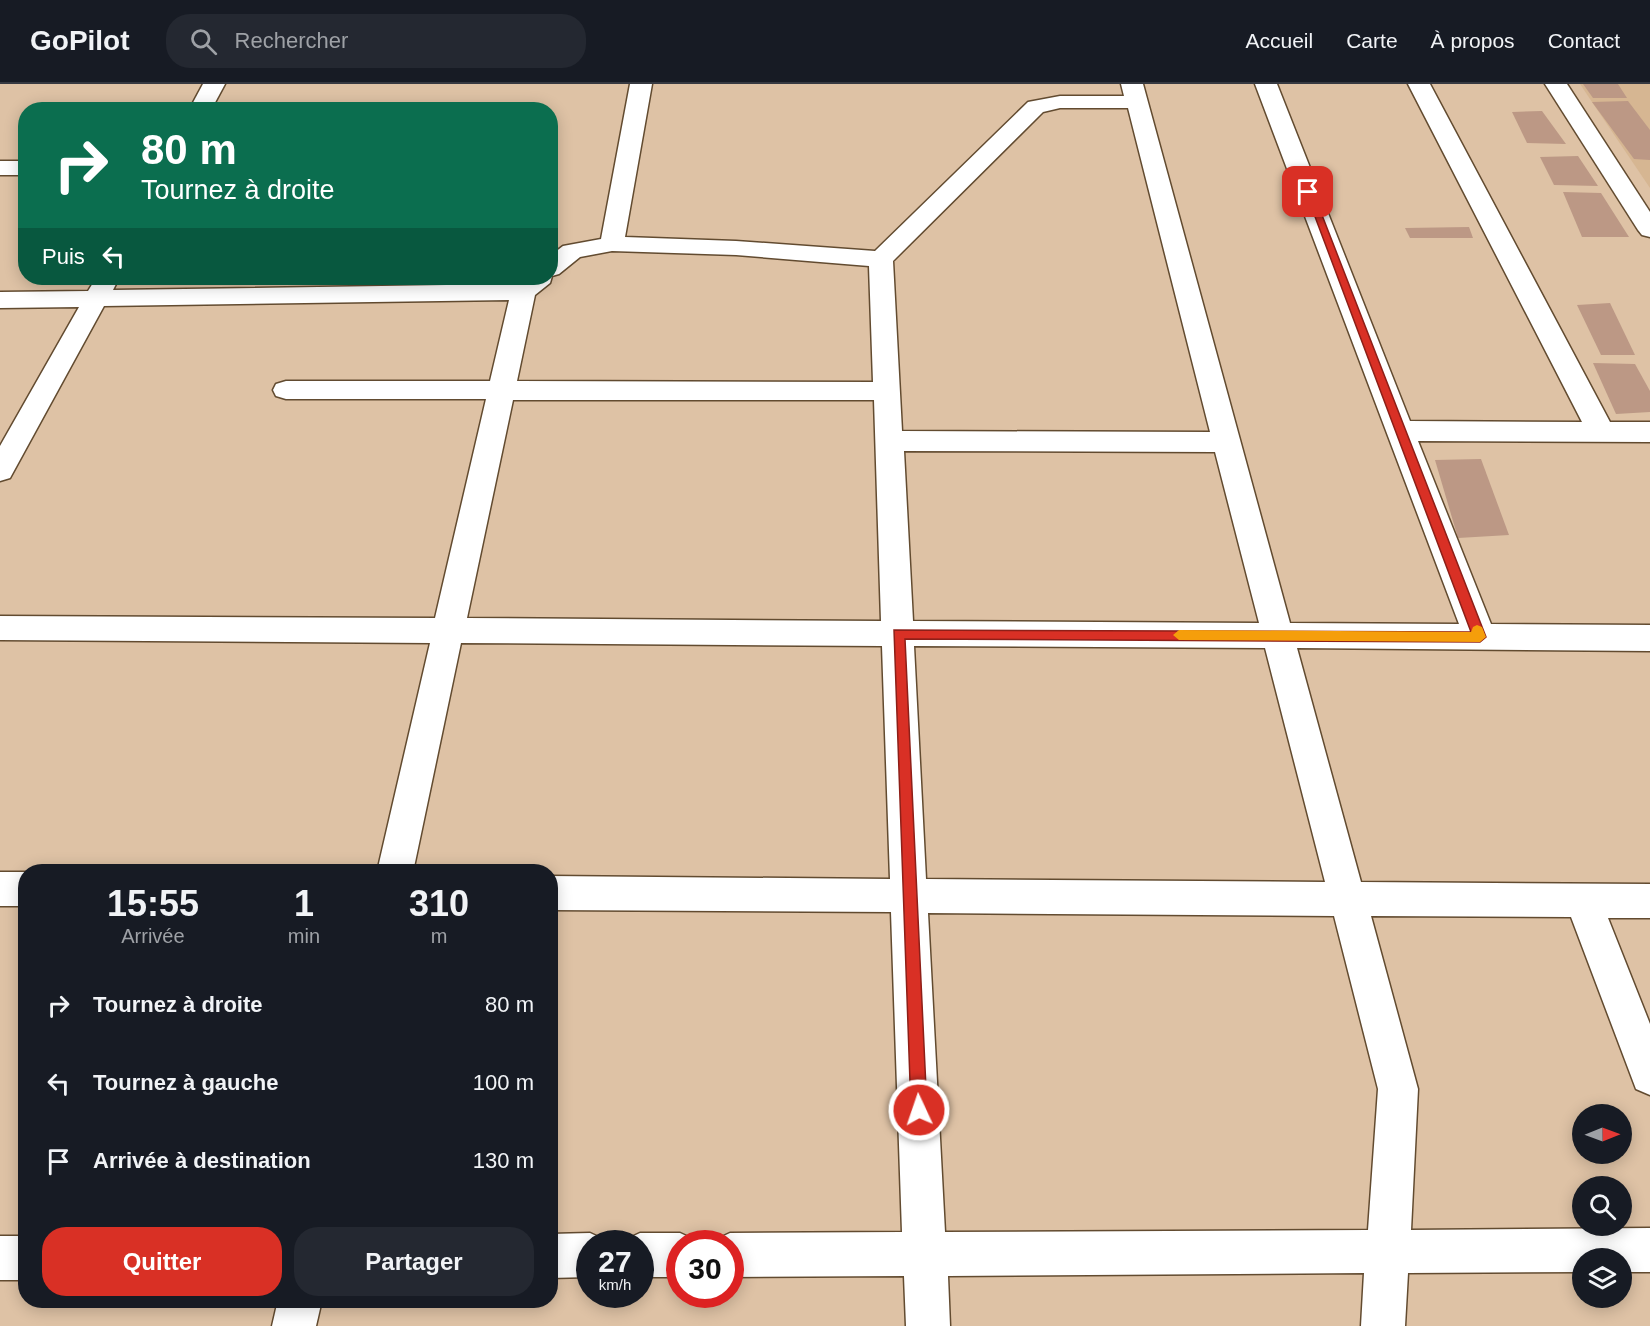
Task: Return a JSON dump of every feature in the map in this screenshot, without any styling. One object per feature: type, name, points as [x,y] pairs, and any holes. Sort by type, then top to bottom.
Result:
[{"type":"street","points":[[204,102],[214,84]]},
{"type":"street","points":[[612,244],[641,84]]},
{"type":"street","points":[[1266,84],[1480,637]]},
{"type":"street","points":[[1419,84],[1601,432]]},
{"type":"street","points":[[1556,84],[1650,230]]},
{"type":"street","points":[[928,1326],[881,259],[1036,107],[1134,93],[1398,1089],[1383,1326]]},
{"type":"street","points":[[0,168],[18,168]]},
{"type":"street","points":[[558,263],[572,251],[612,244],[736,248],[881,259]]},
{"type":"street","points":[[0,300],[101,288],[532,285],[502,390],[397,864]]},
{"type":"street","points":[[0,471],[101,288]]},
{"type":"street","points":[[286,390],[887,391]]},
{"type":"street","points":[[1400,430],[1650,432]]},
{"type":"street","points":[[890,441],[1227,442]]},
{"type":"street","points":[[0,628],[1650,638]]},
{"type":"street","points":[[0,889],[18,889]]},
{"type":"street","points":[[558,893],[1650,901]]},
{"type":"street","points":[[1583,901],[1650,1075]]},
{"type":"street","points":[[744,1255],[1650,1250]]},
{"type":"street","points":[[558,1256],[576,1256]]},
{"type":"street","points":[[0,1258],[18,1258]]},
{"type":"street","points":[[294,1326],[298,1308]]},
{"type":"shaded area","points":[[1580,84],[1650,84],[1650,188],[1592,102]]},
{"type":"building","points":[[1583,84],[1618,84],[1627,98],[1593,98]]},
{"type":"building","points":[[1628,101],[1650,130],[1650,160],[1634,159],[1592,102]]},
{"type":"building","points":[[1542,111],[1566,144],[1527,143],[1512,112]]},
{"type":"building","points":[[1578,156],[1598,186],[1554,185],[1540,157]]},
{"type":"building","points":[[1563,192],[1601,193],[1629,237],[1582,237]]},
{"type":"building","points":[[1469,227],[1473,238],[1410,238],[1405,228]]},
{"type":"building","points":[[1610,303],[1635,355],[1601,355],[1577,305]]},
{"type":"building","points":[[1593,363],[1635,364],[1650,391],[1650,412],[1616,414]]},
{"type":"building","points":[[1481,459],[1509,535],[1458,538],[1435,460]]},
{"type":"slow traffic","points":[[1179,635],[1480,637],[1477,631]]},
{"type":"route","points":[[919,1110],[898,633],[1480,637],[1308,192]]}]
